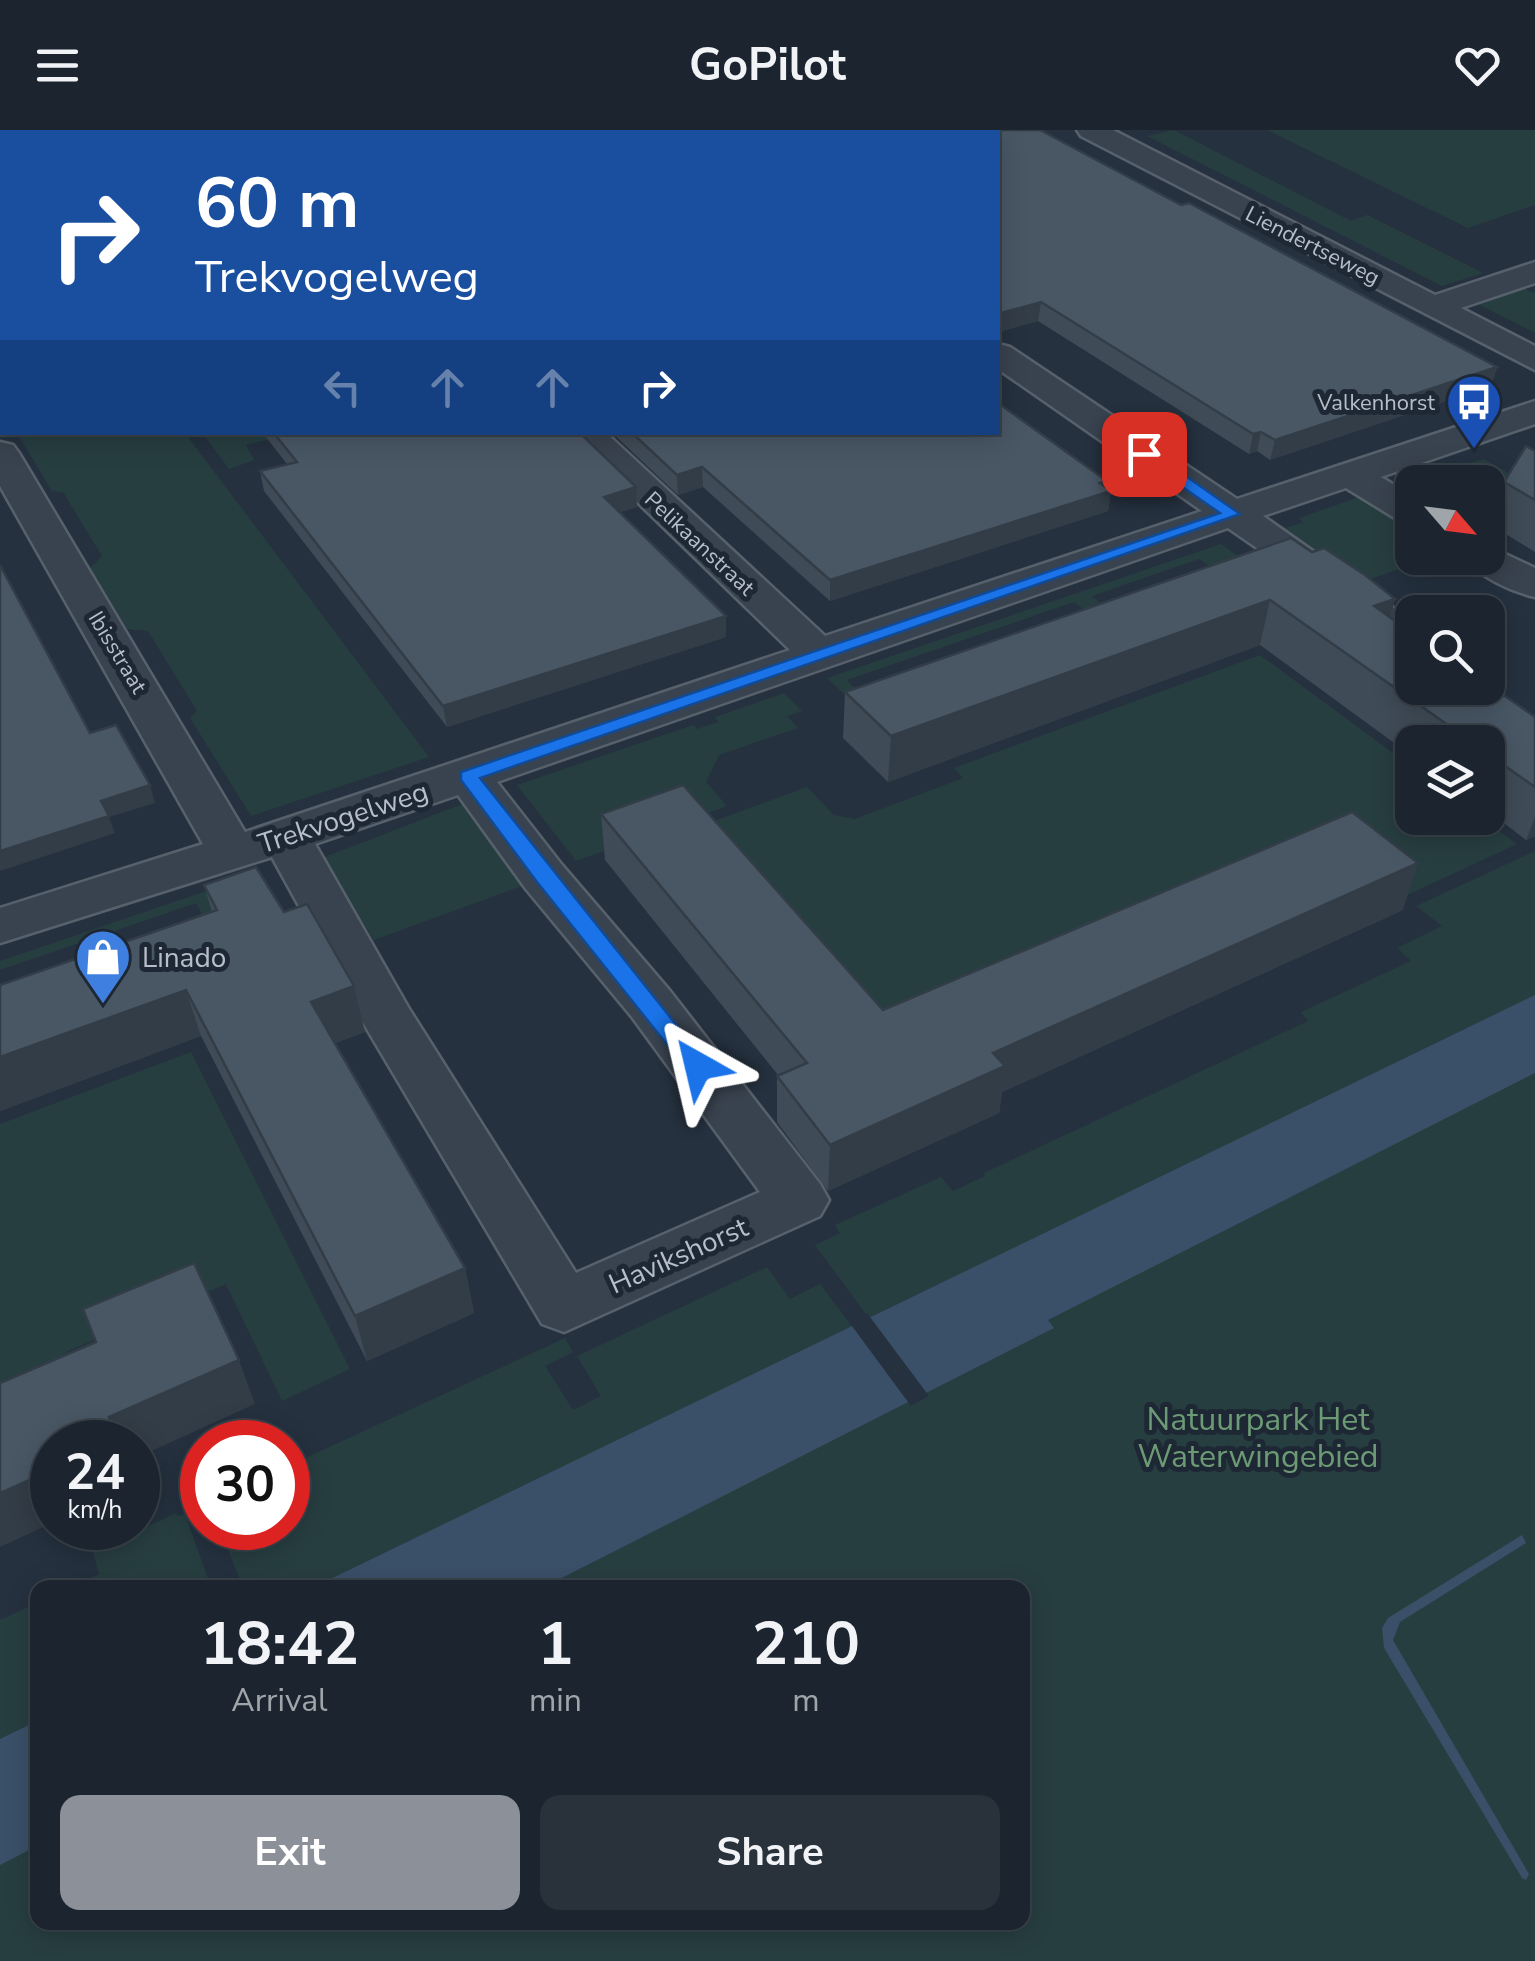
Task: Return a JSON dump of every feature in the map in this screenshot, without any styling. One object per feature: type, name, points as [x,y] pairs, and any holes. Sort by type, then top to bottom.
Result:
[{"type":"street","name":"Liendertseweg","points":[[1091,130],[1535,360]]},
{"type":"street","points":[[1432,307],[1535,272]]},
{"type":"street","points":[[1000,355],[1395,628]]},
{"type":"street","name":"Trekvogelweg","points":[[0,926],[286,837],[1535,412]]},
{"type":"street","name":"Pelikaanstraat","points":[[586,435],[818,653]]},
{"type":"street","name":"Ibisstraat","points":[[0,453],[232,852]]},
{"type":"street","points":[[1351,474],[1395,501]]},
{"type":"street","points":[[1505,568],[1535,585]]},
{"type":"street","name":"Havikshorst","points":[[286,837],[388,1019],[564,1306],[799,1200],[650,1004],[544,877],[468,776]]},
{"type":"green space","points":[[1174,130],[1351,221],[1367,215],[1483,273],[1442,286],[1147,136]]},
{"type":"green space","points":[[1267,130],[1535,130],[1535,205],[1468,228]]},
{"type":"green space","points":[[1525,289],[1535,293],[1535,333],[1476,303]]},
{"type":"green space","points":[[18,435],[187,435],[429,757],[251,816],[190,718],[197,711],[148,631],[127,629],[90,568],[102,556],[63,492],[52,491]]},
{"type":"green space","points":[[204,435],[288,435],[246,445],[254,460],[229,469]]},
{"type":"green space","points":[[1484,459],[1495,465],[1463,465]]},
{"type":"green space","points":[[1505,471],[1535,488],[1535,513],[1505,524]]},
{"type":"green space","points":[[1365,495],[1395,514],[1395,570],[1356,584],[1272,528],[1303,522],[1299,518]]},
{"type":"green space","points":[[1221,544],[1249,564],[1220,574],[1199,559],[1092,596],[1111,612],[1095,618],[1074,602],[847,680],[864,698],[847,697],[827,678]]},
{"type":"green space","points":[[1260,655],[1395,754],[1395,835],[1505,835],[1517,844],[1405,896],[885,1041],[714,821],[807,787],[834,815],[855,819],[963,778],[954,768]]},
{"type":"green space","points":[[784,693],[802,711],[787,716],[798,728],[719,755],[706,782],[727,806],[576,861],[517,785],[693,725],[697,729],[718,722],[715,717]]},
{"type":"green space","points":[[465,803],[527,884],[374,940],[322,858]]},
{"type":"green space","name":"Natuurpark Het Waterwingebied","points":[[1535,851],[1535,1961],[0,1961],[0,1620],[30,1606],[30,1930],[1030,1930],[1030,1580],[240,1580],[228,1550],[310,1550],[310,1456],[565,1338],[573,1352],[545,1366],[573,1410],[601,1396],[577,1356],[767,1267],[790,1299],[820,1284],[851,1325],[868,1317],[815,1245],[840,1233],[835,1225],[941,1177],[953,1191],[1308,1021],[1301,1012],[1411,961],[1397,948],[1442,926],[1416,906]]},
{"type":"green space","points":[[230,883],[209,927],[196,903],[0,970],[0,961]]},
{"type":"green space","points":[[191,1052],[350,1369],[282,1401],[226,1284],[66,1352],[78,1388],[0,1422],[0,1124]]},
{"type":"green space","points":[[176,1513],[180,1515],[180,1550],[198,1550],[209,1580],[86,1580],[99,1574],[93,1552],[160,1550],[160,1521]]},
{"type":"water","points":[[1535,995],[1535,1073],[1048,1320],[1054,1328],[558,1580],[328,1580]]},
{"type":"water","points":[[1522,1535],[1526,1543],[1400,1622],[1393,1640],[1529,1874],[1526,1880],[1384,1648],[1382,1628],[1388,1618]]},
{"type":"water","points":[[30,1724],[30,1850],[0,1865],[0,1739]]},
{"type":"pier","points":[[867,1313],[929,1396],[911,1406],[908,1402],[849,1322]]},
{"type":"building","points":[[1000,130],[1040,130],[1181,205],[1189,203],[1497,367],[1275,440],[1261,432],[1253,434],[1041,302],[1000,313]]},
{"type":"building","points":[[1000,404],[1107,481],[1100,483],[1111,491],[830,580],[702,467],[677,475],[634,435],[1000,435]]},
{"type":"building","points":[[275,435],[582,435],[636,487],[604,497],[726,616],[443,706],[260,471],[297,462]]},
{"type":"building","points":[[1526,446],[1535,451],[1535,500],[1505,480]]},
{"type":"building","points":[[1291,538],[1312,552],[1324,548],[1395,599],[1374,606],[1395,621],[1395,688],[1270,600],[891,736],[845,692]]},
{"type":"building","points":[[0,565],[90,733],[116,725],[150,785],[101,801],[109,816],[0,851]]},
{"type":"building","points":[[1505,696],[1535,717],[1535,787],[1505,766],[1505,725],[1448,725],[1419,705],[1505,705]]},
{"type":"building","points":[[683,785],[883,1010],[1352,812],[1418,863],[993,1053],[1005,1066],[830,1145],[777,1076],[807,1063],[601,814]]},
{"type":"building","points":[[256,867],[284,912],[307,904],[354,986],[311,1002],[465,1268],[355,1316],[186,990],[0,1057],[0,985],[217,910],[204,885]]},
{"type":"building","points":[[194,1263],[239,1360],[109,1417],[110,1420],[30,1420],[30,1480],[0,1493],[0,1383],[96,1342],[83,1309]]},
{"type":"place","name":"Valkenhorst","points":[[1474,451]]},
{"type":"place","name":"Linado","points":[[103,1006]]},
{"type":"route","points":[[698,1066],[544,877],[468,776],[1232,514],[1144,454]]}]
